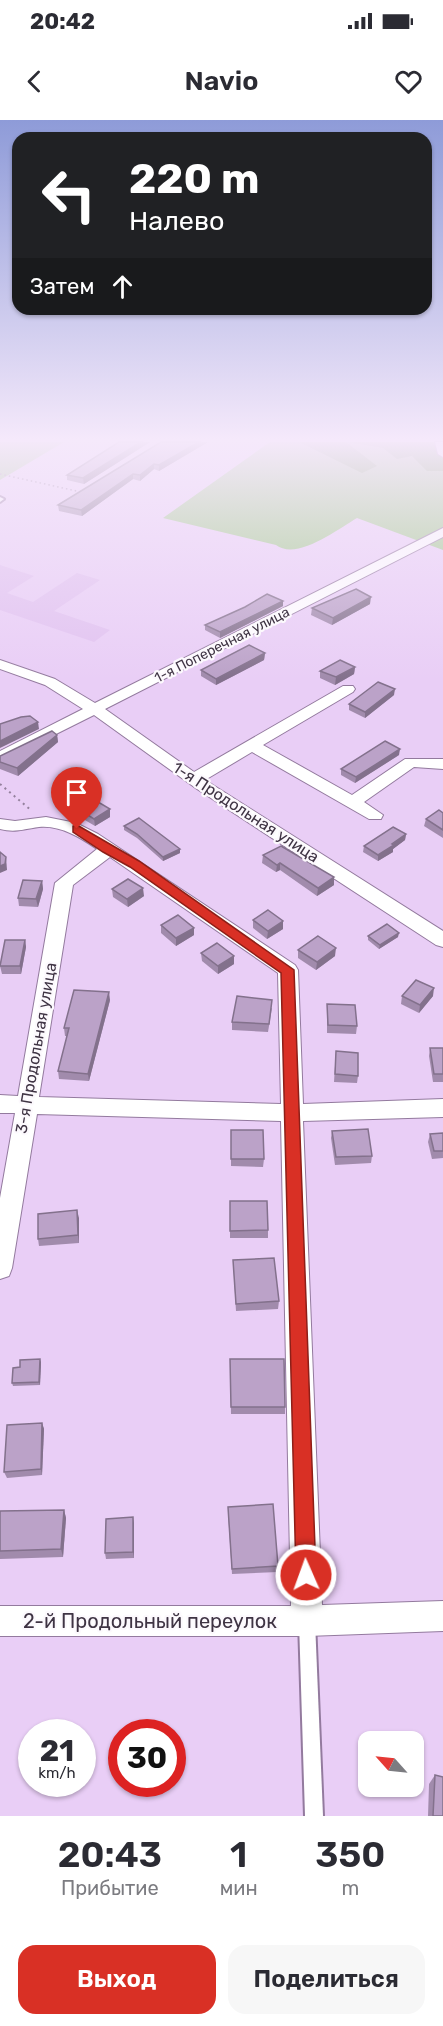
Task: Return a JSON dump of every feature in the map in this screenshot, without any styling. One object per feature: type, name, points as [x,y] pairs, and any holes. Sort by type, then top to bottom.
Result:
[{"type":"street","name":"1-я Поперечная улица","points":[[0,757],[443,532]]},
{"type":"street","name":"1-я Продольная улица","points":[[0,664],[50,682],[96,710],[194,779],[443,940]]},
{"type":"street","points":[[194,779],[348,689]]},
{"type":"street","points":[[252,745],[375,815]]},
{"type":"street","points":[[353,802],[411,762],[443,764]]},
{"type":"street","points":[[0,824],[15,828],[45,822],[77,829],[107,850],[134,864],[288,970],[308,1621]]},
{"type":"street","name":"3-я Продольная улица","points":[[0,1268],[64,883],[107,850]]},
{"type":"street","points":[[0,1104],[292,1113],[443,1108]]},
{"type":"street","name":"2-й Продольный переулок","points":[[0,1621],[308,1621],[443,1616]]},
{"type":"lane","points":[[308,1621],[314,1816]]},
{"type":"path","points":[[0,784],[45,822]]},
{"type":"shaded area","points":[[0,565],[34,576],[7,593],[33,602],[77,573],[100,580],[54,611],[110,630],[94,642],[0,610]]},
{"type":"green space","points":[[176,521],[352,521],[329,536],[306,546],[285,549]]},
{"type":"green space","points":[[365,521],[443,521],[443,550]]},
{"type":"building","points":[[356,589],[371,597],[333,618],[312,608]]},
{"type":"building","points":[[267,594],[283,601],[220,632],[205,625],[245,607]]},
{"type":"building","points":[[249,645],[265,653],[216,679],[201,670]]},
{"type":"building","points":[[340,660],[355,667],[336,677],[320,671]]},
{"type":"building","points":[[378,682],[395,689],[365,712],[349,704]]},
{"type":"building","points":[[30,716],[38,722],[0,741],[0,724]]},
{"type":"building","points":[[52,731],[57,735],[17,768],[0,762],[0,756]]},
{"type":"building","points":[[385,741],[400,749],[356,777],[341,769]]},
{"type":"building","points":[[93,799],[110,809],[94,819],[77,808]]},
{"type":"building","points":[[439,810],[443,813],[443,830],[426,819]]},
{"type":"building","points":[[139,818],[180,849],[163,857],[137,834],[124,826]]},
{"type":"building","points":[[393,827],[406,834],[392,844],[394,845],[378,855],[364,846]]},
{"type":"building","points":[[281,846],[334,877],[318,888],[280,863],[277,865],[263,855]]},
{"type":"building","points":[[0,852],[6,857],[5,864],[0,866]]},
{"type":"building","points":[[128,879],[143,888],[127,899],[112,889]]},
{"type":"building","points":[[23,880],[42,881],[36,899],[18,898]]},
{"type":"building","points":[[268,910],[283,921],[268,931],[253,920]]},
{"type":"building","points":[[178,915],[194,928],[176,938],[161,925]]},
{"type":"building","points":[[387,924],[399,933],[380,945],[368,936]]},
{"type":"building","points":[[318,936],[336,948],[317,962],[298,950]]},
{"type":"building","points":[[5,940],[25,940],[20,966],[0,966]]},
{"type":"building","points":[[217,943],[234,956],[218,966],[201,953]]},
{"type":"building","points":[[416,980],[434,988],[420,1005],[402,996]]},
{"type":"building","points":[[74,990],[109,992],[88,1074],[58,1071],[69,1028],[64,1028]]},
{"type":"building","points":[[237,996],[272,1000],[269,1024],[232,1022]]},
{"type":"building","points":[[327,1004],[355,1005],[357,1026],[328,1025]]},
{"type":"building","points":[[430,1048],[443,1048],[443,1074],[434,1074]]},
{"type":"building","points":[[336,1051],[358,1053],[358,1076],[335,1074]]},
{"type":"building","points":[[368,1129],[372,1156],[336,1157],[332,1131]]},
{"type":"building","points":[[231,1130],[263,1130],[264,1159],[231,1159]]},
{"type":"building","points":[[443,1133],[443,1151],[434,1151],[430,1134]]},
{"type":"building","points":[[230,1201],[267,1201],[268,1230],[230,1231]]},
{"type":"building","points":[[77,1210],[78,1235],[38,1239],[38,1214]]},
{"type":"building","points":[[274,1258],[279,1301],[236,1304],[233,1260]]},
{"type":"building","points":[[40,1359],[39,1382],[12,1383],[13,1368],[20,1367],[20,1360]]},
{"type":"building","points":[[230,1359],[284,1359],[285,1407],[231,1407]]},
{"type":"building","points":[[42,1423],[41,1469],[4,1472],[7,1425]]},
{"type":"building","points":[[273,1504],[278,1566],[232,1569],[228,1507]]},
{"type":"building","points":[[64,1510],[61,1549],[0,1551],[0,1511]]},
{"type":"building","points":[[133,1517],[133,1552],[105,1553],[106,1519]]},
{"type":"building","points":[[435,1775],[443,1777],[443,1816],[433,1816]]},
{"type":"route","points":[[77,829],[107,850],[134,864],[288,970],[306,1575]]}]
